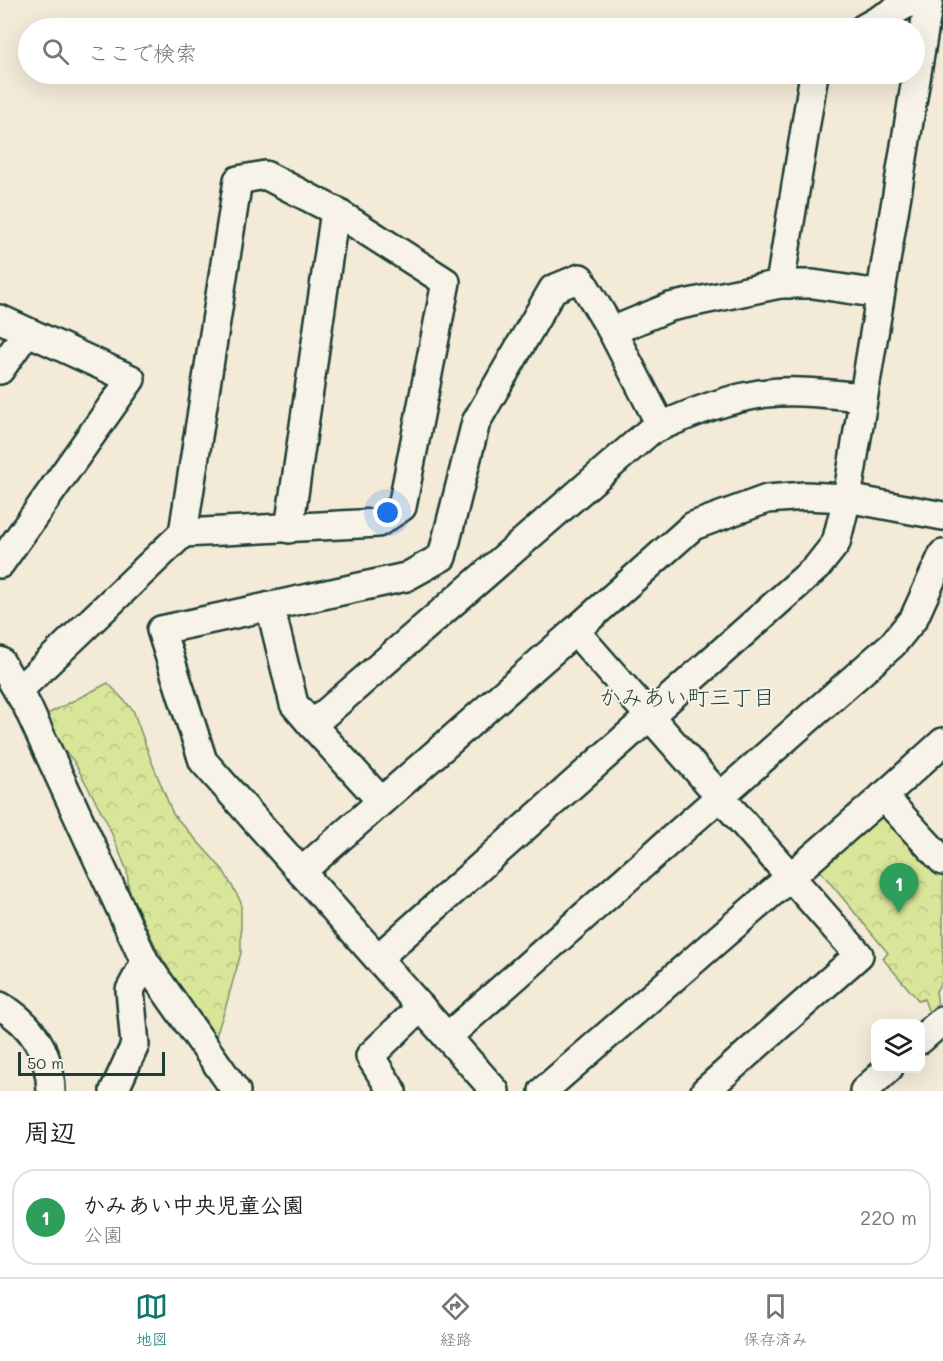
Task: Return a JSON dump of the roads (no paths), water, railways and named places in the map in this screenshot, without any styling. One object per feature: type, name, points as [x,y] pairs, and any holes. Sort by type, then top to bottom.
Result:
[{"type":"street","points":[[882,18],[914,0]]},
{"type":"street","points":[[925,24],[929,0]]},
{"type":"street","points":[[780,284],[812,84]]},
{"type":"street","points":[[378,958],[817,567],[836,543],[847,498],[915,84]]},
{"type":"street","points":[[18,691],[183,533],[238,180],[265,175],[335,211],[446,282],[402,507],[378,523],[183,533]]},
{"type":"street","points":[[289,529],[335,211]]},
{"type":"street","points":[[495,1091],[203,761],[161,630],[406,576],[442,557],[476,422],[554,289],[580,278],[612,331],[661,426]]},
{"type":"street","points":[[612,331],[670,307],[780,284],[813,284],[880,294]]},
{"type":"street","points":[[0,319],[131,379],[0,564]]},
{"type":"street","points":[[0,370],[27,332]]},
{"type":"street","points":[[312,725],[650,431],[725,402],[779,392],[863,397]]},
{"type":"street","points":[[301,872],[693,526],[767,499],[805,496],[847,498],[943,516]]},
{"type":"street","points":[[447,1037],[893,644],[914,618],[943,554]]},
{"type":"street","points":[[270,606],[294,704],[381,801]]},
{"type":"street","points":[[575,631],[859,955],[705,1091]]},
{"type":"street","points":[[0,661],[31,714],[145,962],[236,1091]]},
{"type":"street","points":[[543,1091],[884,796],[943,742]]},
{"type":"street","points":[[884,796],[943,861]]},
{"type":"street","points":[[114,1091],[135,1045],[130,990],[145,962]]},
{"type":"street","points":[[0,1006],[13,1013],[29,1029],[43,1050],[50,1073],[51,1091]]},
{"type":"street","points":[[392,1091],[370,1056],[421,1007]]},
{"type":"street","points":[[925,1036],[943,1020]]},
{"type":"street","points":[[864,1091],[884,1073]]},
{"type":"place","name":"かみあい中央児童公園","points":[[899,913]]},
{"type":"district","name":"かみあい町三丁目","points":[[687,696]]}]
